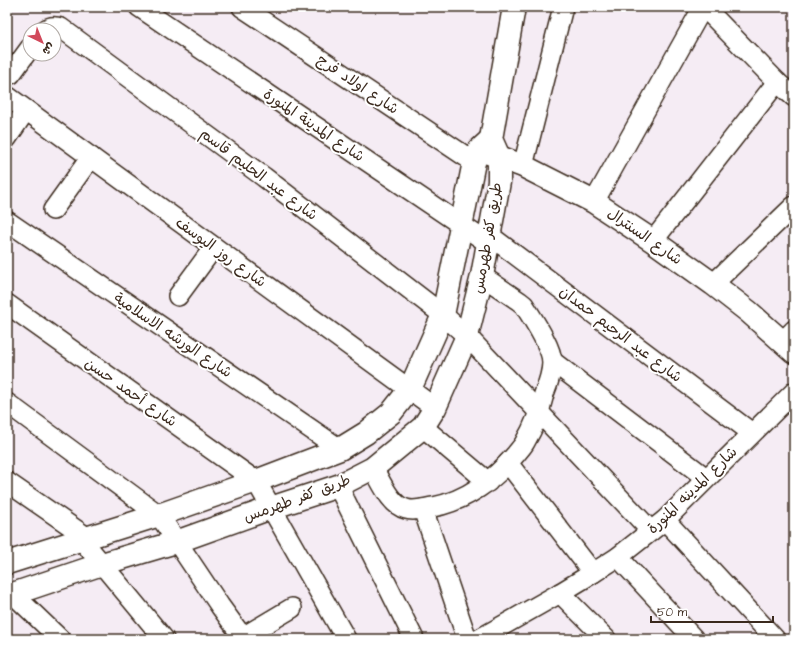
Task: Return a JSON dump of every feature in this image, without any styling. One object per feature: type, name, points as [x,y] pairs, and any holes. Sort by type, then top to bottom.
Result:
[{"type":"street","name":"شارع المدينة المنورة","points":[[138,7],[462,224],[489,239]]},
{"type":"street","name":"شارع اولاد فرج","points":[[242,7],[486,152]]},
{"type":"street","name":"طريق كفر طهرمس","points":[[10,560],[85,539],[158,515],[256,481],[340,449],[366,433],[391,413],[410,389],[443,315],[462,224],[486,152],[514,7]]},
{"type":"street","points":[[523,166],[563,7]]},
{"type":"street","points":[[594,202],[703,7],[777,82],[794,97]]},
{"type":"street","name":"شارع عبد الحليم قاسم","points":[[62,29],[264,177],[443,315],[467,336],[539,412],[658,525],[774,639]]},
{"type":"street","points":[[8,75],[22,58]]},
{"type":"street","points":[[653,241],[777,82]]},
{"type":"street","name":"شارع روز اليوسف","points":[[7,96],[435,408]]},
{"type":"street","points":[[7,138],[26,110]]},
{"type":"street","name":"طريق كفر طهرمس","points":[[10,595],[102,564],[176,542],[338,486],[373,468],[423,427],[435,408],[467,336],[482,276],[498,182],[486,152]]},
{"type":"street","name":"شارع السنترال","points":[[486,152],[523,166],[594,202],[653,241],[790,341]]},
{"type":"street","points":[[53,210],[91,157]]},
{"type":"street","points":[[713,284],[794,206]]},
{"type":"street","name":"شارع الورشه الاسلامية","points":[[7,221],[340,449]]},
{"type":"street","name":"شارع عبد الرحيم حمدان","points":[[489,239],[752,433]]},
{"type":"street","points":[[178,296],[214,247]]},
{"type":"street","points":[[373,468],[390,498],[397,505],[406,509],[423,509],[440,506],[463,497],[488,482],[508,463],[525,443],[539,412],[551,373],[552,361],[548,346],[524,305],[482,276]]},
{"type":"street","name":"شارع أحمد حسن","points":[[7,304],[256,481]]},
{"type":"street","points":[[552,361],[706,478]]},
{"type":"street","name":"شارع المدينه المنورة","points":[[479,639],[560,594],[618,557],[658,525],[794,392]]},
{"type":"street","points":[[7,403],[158,515],[220,606],[244,638],[292,608]]},
{"type":"street","points":[[423,427],[488,482]]},
{"type":"street","points":[[508,463],[593,574]]},
{"type":"street","points":[[256,481],[346,639]]},
{"type":"street","points":[[7,482],[85,539],[102,564],[164,639]]},
{"type":"street","points":[[338,486],[414,639]]},
{"type":"street","points":[[423,509],[467,639]]},
{"type":"street","points":[[618,557],[694,639]]},
{"type":"street","points":[[560,594],[606,639]]},
{"type":"street","points":[[10,595],[60,639]]}]
